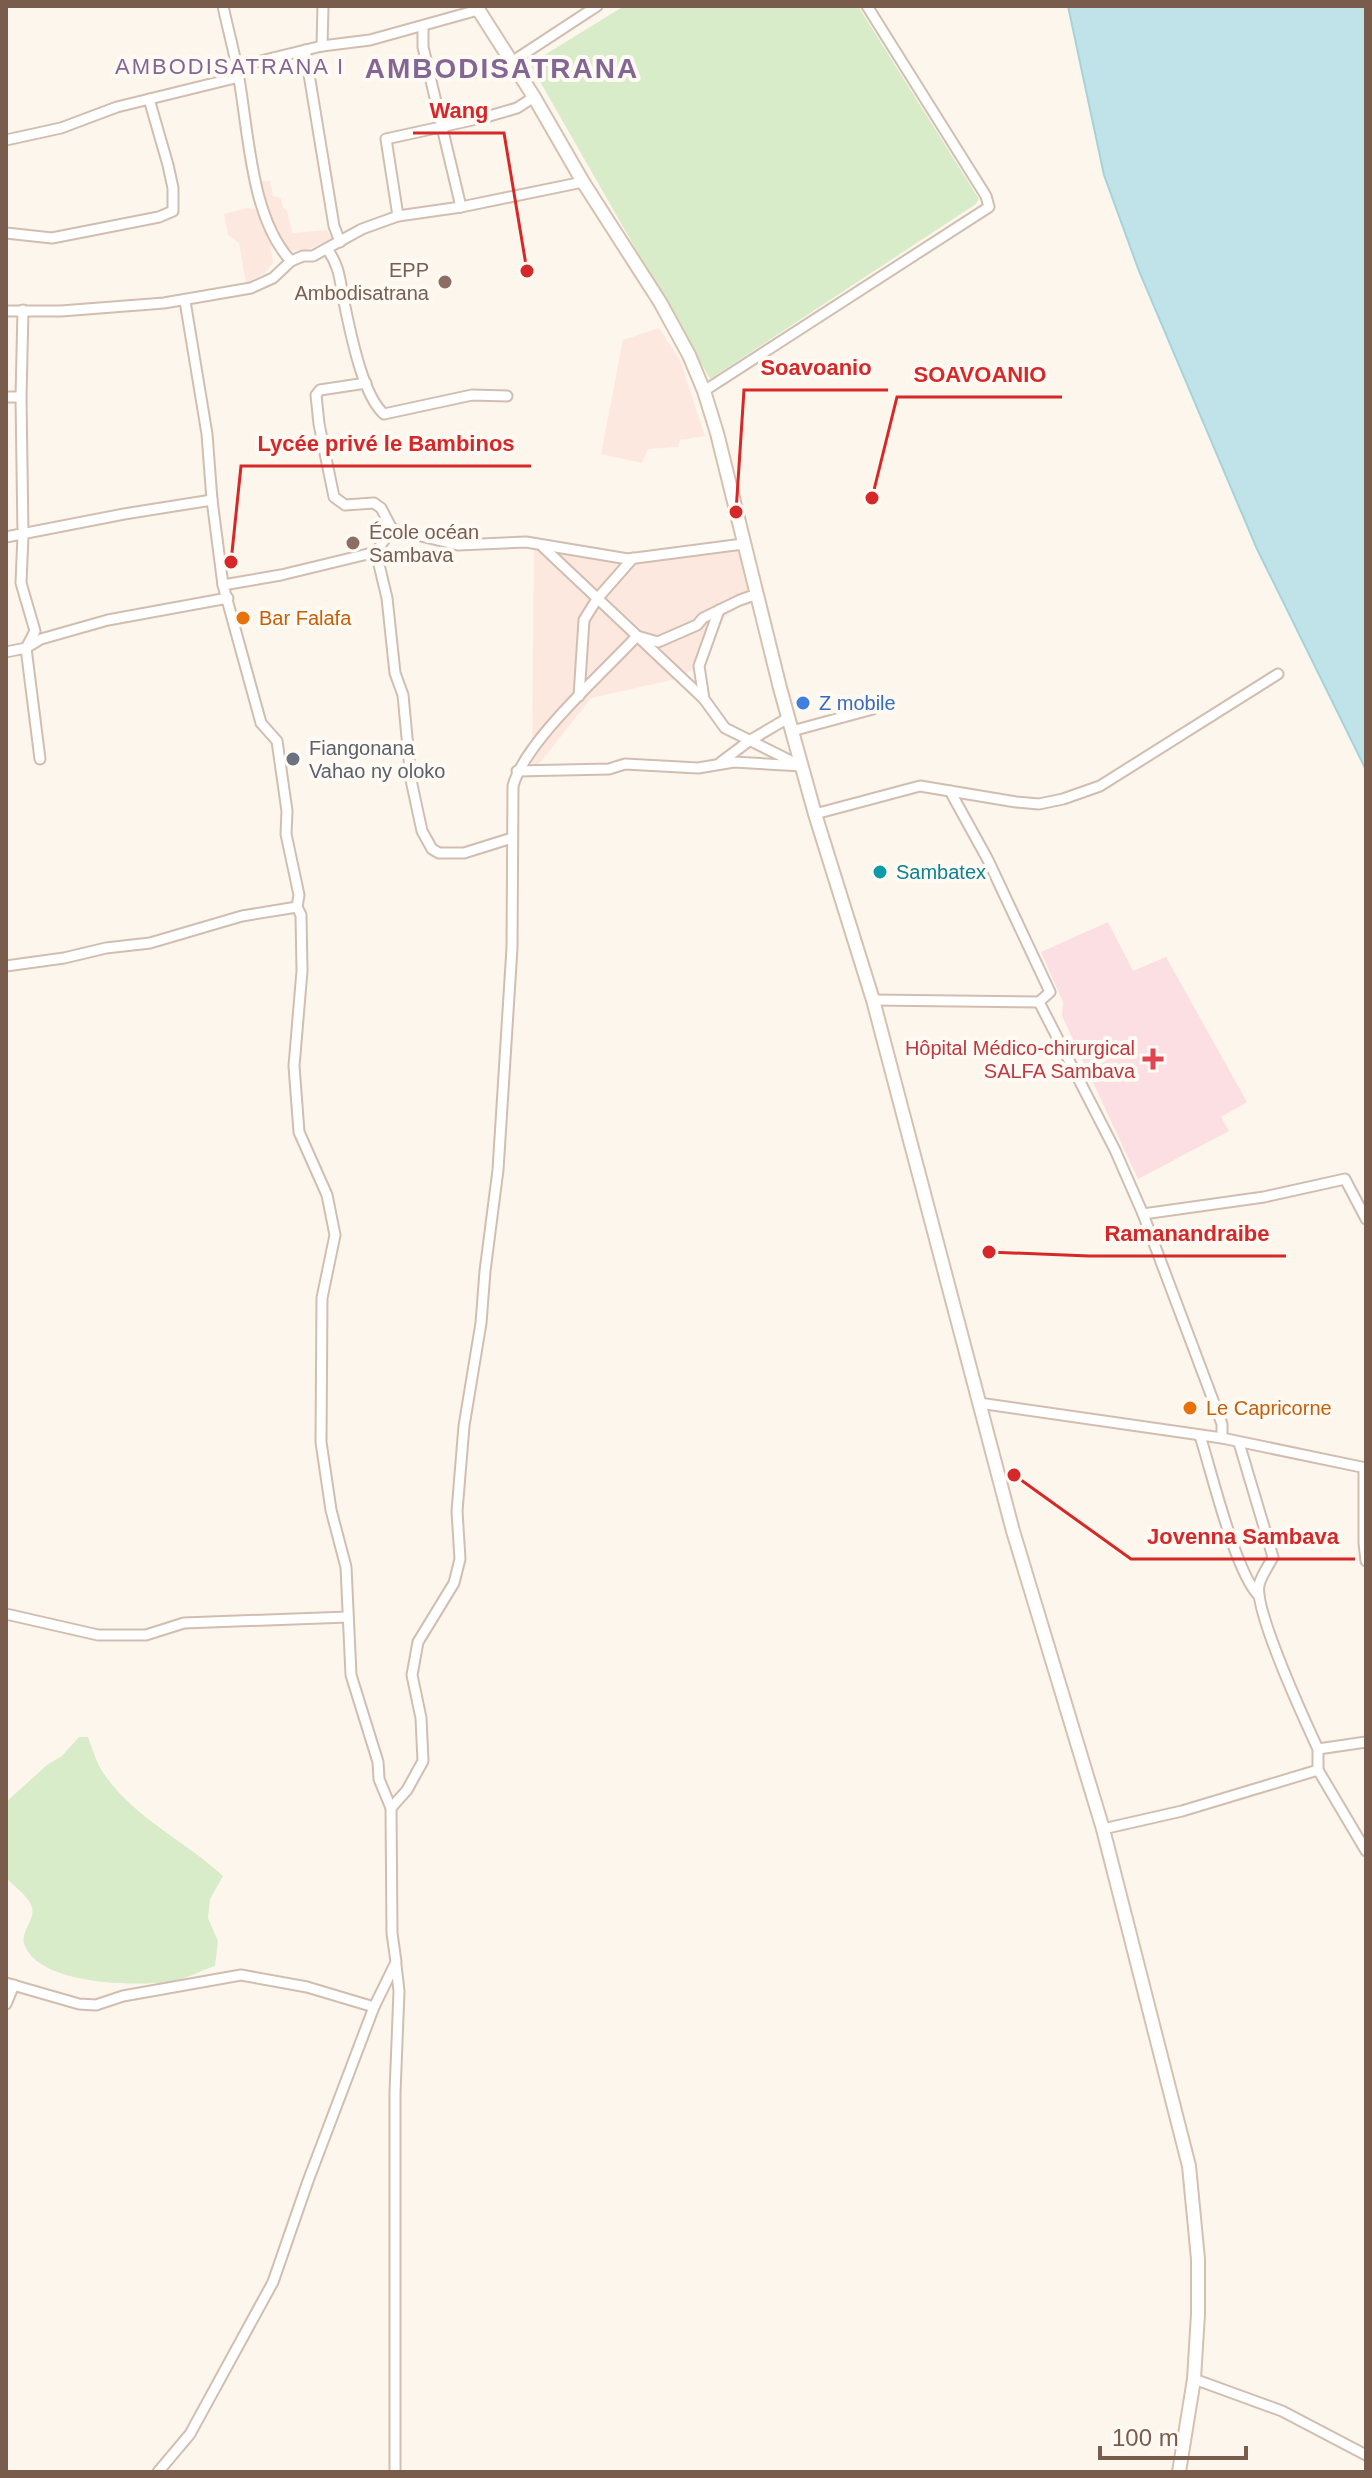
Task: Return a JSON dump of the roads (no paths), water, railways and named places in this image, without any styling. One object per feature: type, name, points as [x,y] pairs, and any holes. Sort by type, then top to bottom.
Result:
[{"type":"main road","points":[[477,8],[660,302],[689,355],[717,433],[788,718],[873,1000],[979,1403],[1050,1658],[1103,1829],[1189,2166],[1198,2259],[1194,2379],[1179,2472]]},
{"type":"street","points":[[223,6],[267,223],[277,246],[291,261]]},
{"type":"street","points":[[322,46],[323,6]]},
{"type":"street","points":[[510,63],[597,6]]},
{"type":"street","points":[[704,391],[989,207],[986,196],[867,6]]},
{"type":"street","points":[[6,140],[61,128],[305,50],[370,40],[477,8]]},
{"type":"street","points":[[423,26],[423,47],[461,207]]},
{"type":"street","points":[[305,50],[334,226],[340,242]]},
{"type":"street","points":[[398,216],[386,139],[486,117],[517,108],[534,97]]},
{"type":"street","points":[[6,233],[28,238],[52,238],[159,217],[173,211],[171,176],[149,99]]},
{"type":"street","points":[[6,311],[61,311],[185,301],[251,288],[273,278],[291,261],[313,256],[362,229],[398,216],[461,207],[583,182]]},
{"type":"street","points":[[327,249],[336,261],[348,322],[366,383],[384,414],[472,395],[507,396]]},
{"type":"street","points":[[185,301],[207,434],[223,585],[261,723],[277,741],[287,811],[286,834],[299,895],[297,907],[301,915],[302,971],[294,1066],[299,1132],[327,1195],[335,1235],[322,1298],[321,1442],[331,1510],[346,1567],[351,1675],[378,1762],[379,1779],[391,1808],[392,1933],[399,1991],[395,2093],[395,2472]]},
{"type":"street","points":[[23,310],[21,583],[35,631],[26,648],[40,759]]},
{"type":"street","points":[[366,383],[320,390],[316,395],[319,424],[334,497],[338,503],[374,503],[381,508],[392,529],[458,545],[526,542],[543,547],[633,558],[743,544]]},
{"type":"street","points":[[6,397],[21,397]]},
{"type":"street","points":[[6,537],[212,500]]},
{"type":"street","points":[[223,585],[281,575],[376,552],[392,529]]},
{"type":"street","points":[[543,547],[704,699],[725,728],[802,766]]},
{"type":"street","points":[[376,552],[387,598],[395,673],[403,695],[411,780],[422,831],[432,849],[439,853],[464,853],[512,838]]},
{"type":"street","points":[[579,696],[584,620],[597,599],[633,558]]},
{"type":"street","points":[[637,636],[658,642],[757,594]]},
{"type":"street","points":[[6,652],[108,620],[228,598]]},
{"type":"street","points":[[704,699],[699,666],[719,610]]},
{"type":"street","points":[[391,1808],[407,1790],[423,1761],[421,1718],[412,1675],[418,1642],[454,1583],[460,1559],[457,1511],[464,1426],[481,1323],[498,1170],[512,948],[513,786],[517,771],[560,715],[637,636]]},
{"type":"street","points":[[815,814],[920,786],[1016,802],[1039,804],[1063,799],[1100,786],[1278,674]]},
{"type":"street","points":[[792,731],[873,709]]},
{"type":"street","points":[[719,764],[749,741],[788,718]]},
{"type":"street","points":[[517,771],[609,769],[625,764],[698,768],[719,764],[802,766]]},
{"type":"street","points":[[873,1000],[1039,1002],[1050,992],[988,860],[950,791]]},
{"type":"street","points":[[6,966],[150,943],[242,916],[297,907]]},
{"type":"street","points":[[1039,1002],[1115,1150],[1143,1214],[1222,1424],[1222,1438]]},
{"type":"street","points":[[1143,1214],[1264,1197],[1345,1179],[1366,1219]]},
{"type":"street","points":[[979,1403],[1222,1438],[1365,1468],[1366,1561]]},
{"type":"street","points":[[1200,1436],[1229,1531],[1251,1588],[1259,1596]]},
{"type":"street","points":[[1239,1443],[1273,1557],[1259,1584],[1259,1596],[1269,1632],[1318,1749],[1318,1770],[1366,1851]]},
{"type":"street","points":[[6,1614],[98,1635],[146,1635],[184,1623],[348,1617]]},
{"type":"street","points":[[1318,1749],[1366,1742]]},
{"type":"street","points":[[1103,1829],[1182,1811],[1318,1770]]},
{"type":"street","points":[[158,2472],[190,2434],[273,2282],[374,2007],[396,1962]]},
{"type":"street","points":[[6,2004],[10,1984],[79,2004],[96,2005],[123,1996],[241,1975],[307,1987],[374,2007]]},
{"type":"street","points":[[1194,2379],[1282,2411],[1366,2455]]},
{"type":"water","points":[[1068,6],[1366,6],[1366,770],[1257,549],[1139,271],[1104,175]]},
{"type":"place","name":"Wang","points":[[527,271]]},
{"type":"place","name":"EPP Ambodisatrana","points":[[445,282]]},
{"type":"place","name":"SOAVOANIO","points":[[872,498]]},
{"type":"place","name":"Soavoanio","points":[[736,512]]},
{"type":"place","name":"École océan Sambava","points":[[353,543]]},
{"type":"place","name":"Lycée privé le Bambinos","points":[[231,562]]},
{"type":"place","name":"Bar Falafa","points":[[243,618]]},
{"type":"place","name":"Z mobile","points":[[803,703]]},
{"type":"place","name":"Fiangonana Vahao ny oloko","points":[[293,759]]},
{"type":"place","name":"Sambatex","points":[[880,872]]},
{"type":"place","name":"Hôpital Médico-chirurgical SALFA Sambava","points":[[1153,1059]]},
{"type":"place","name":"Ramanandraibe","points":[[989,1252]]},
{"type":"place","name":"Le Capricorne","points":[[1190,1408]]},
{"type":"place","name":"Jovenna Sambava","points":[[1014,1475]]},
{"type":"district","name":"AMBODISATRANA I","points":[[230,66]]},
{"type":"district","name":"AMBODISATRANA","points":[[502,68]]}]
